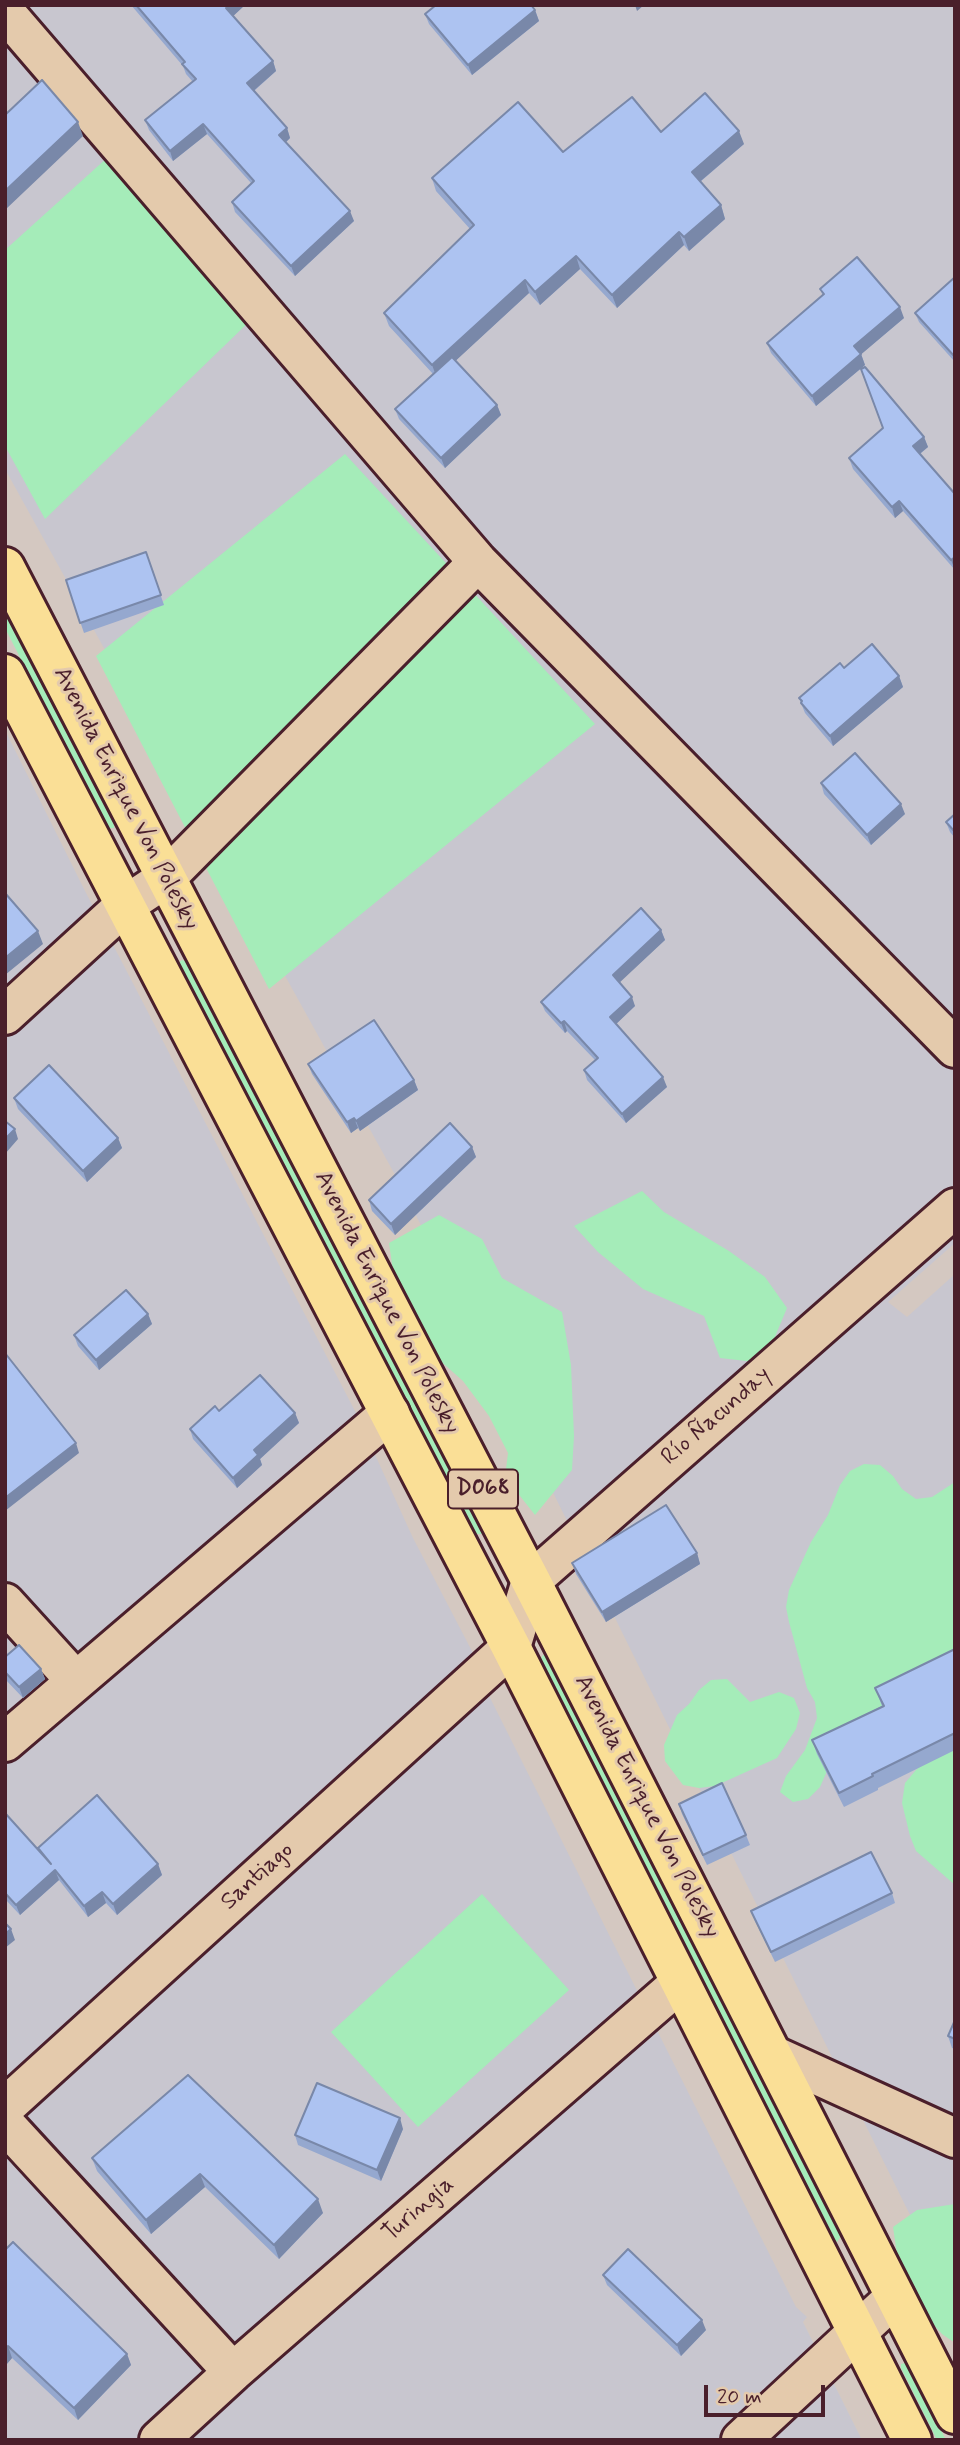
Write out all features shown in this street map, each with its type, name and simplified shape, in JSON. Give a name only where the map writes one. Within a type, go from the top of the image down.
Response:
[{"type":"main road","name":"Avenida Enrique Von Polesky","points":[[5,567],[531,1581],[955,2414]]},
{"type":"main road","name":"Avenida Enrique Von Polesky","points":[[5,674],[511,1647],[912,2440]]},
{"type":"street","points":[[5,12],[478,562],[955,1048]]},
{"type":"street","points":[[5,1015],[124,906],[166,878],[478,562]]},
{"type":"street","name":"Río Ñacunday","points":[[531,1581],[955,1208]]},
{"type":"street","points":[[5,1742],[390,1413]]},
{"type":"street","points":[[511,1647],[531,1581]]},
{"type":"street","points":[[5,1603],[75,1681]]},
{"type":"street","name":"Santiago","points":[[5,2107],[511,1647]]},
{"type":"street","name":"Turingia","points":[[159,2440],[233,2372],[680,1983]]},
{"type":"street","points":[[773,2055],[955,2138]]},
{"type":"street","points":[[5,2124],[233,2372]]},
{"type":"street","points":[[741,2440],[895,2297]]},
{"type":"shaded area","points":[[5,5],[955,5],[955,1243],[888,1302],[907,1317],[955,1274],[955,2306],[404,1191],[5,469]]},
{"type":"shaded area","points":[[5,730],[84,889],[356,1413],[413,1538],[474,1655],[470,1658],[796,2307],[807,2317],[803,2322],[862,2440],[5,2440],[5,2103],[18,2092],[5,2077]]},
{"type":"green space","points":[[108,157],[252,319],[45,519],[5,446],[5,250]]},
{"type":"green space","points":[[345,454],[595,724],[269,989],[96,656]]},
{"type":"green space","points":[[5,611],[114,828],[107,828],[5,628]]},
{"type":"green space","points":[[185,961],[482,1534],[474,1534],[177,964]]},
{"type":"green space","points":[[642,1191],[664,1212],[729,1251],[765,1277],[787,1308],[764,1363],[720,1358],[704,1316],[643,1289],[598,1252],[574,1226]]},
{"type":"green space","points":[[439,1215],[482,1239],[502,1278],[562,1312],[571,1365],[574,1436],[572,1470],[535,1515],[505,1477],[508,1453],[489,1416],[463,1381],[428,1350],[397,1299],[389,1243]]},
{"type":"green space","points":[[864,1464],[880,1465],[893,1476],[902,1489],[916,1499],[932,1497],[955,1482],[955,1667],[827,1771],[820,1787],[808,1799],[793,1802],[780,1792],[786,1776],[805,1750],[817,1718],[815,1702],[807,1688],[789,1622],[786,1607],[789,1590],[811,1542],[828,1515],[840,1485],[850,1471]]},
{"type":"green space","points":[[543,1655],[547,1656],[841,2236],[837,2242],[540,1660]]},
{"type":"green space","points":[[727,1679],[750,1702],[779,1692],[794,1698],[800,1713],[796,1729],[777,1758],[715,1786],[699,1788],[683,1785],[665,1761],[664,1745],[677,1715],[699,1690],[711,1680]]},
{"type":"green space","points":[[955,1746],[955,1885],[916,1851],[902,1803],[905,1783],[916,1770],[927,1760]]},
{"type":"green space","points":[[482,1894],[569,1990],[418,2127],[331,2032]]},
{"type":"green space","points":[[955,2204],[955,2343],[942,2334],[923,2313],[913,2286],[898,2261],[893,2227],[917,2210]]},
{"type":"green space","points":[[901,2364],[908,2364],[946,2440],[937,2440],[901,2368]]},
{"type":"building","points":[[136,5],[230,5],[226,8],[273,61],[247,83],[287,128],[279,135],[350,211],[291,266],[232,202],[254,181],[203,124],[170,151],[145,120],[196,79],[182,64],[185,62]]},
{"type":"building","points":[[436,5],[531,5],[535,10],[468,65],[425,14]]},
{"type":"building","points":[[42,80],[78,122],[5,191],[5,115]]},
{"type":"building","points":[[705,93],[739,131],[692,172],[721,205],[684,237],[679,232],[612,295],[576,256],[535,292],[525,280],[432,365],[384,313],[474,225],[432,178],[518,102],[563,152],[632,97],[661,132]]},
{"type":"building","points":[[857,257],[900,307],[854,346],[861,354],[812,396],[767,343],[824,294],[820,289]]},
{"type":"building","points":[[955,277],[955,357],[915,313]]},
{"type":"building","points":[[452,357],[497,405],[441,458],[395,409]]},
{"type":"building","points":[[865,367],[924,437],[913,446],[955,494],[955,557],[951,560],[899,501],[892,507],[849,458],[883,428],[861,369]]},
{"type":"building","points":[[146,552],[161,595],[80,623],[66,580]]},
{"type":"building","points":[[872,644],[899,676],[830,736],[799,698],[840,663],[844,668]]},
{"type":"building","points":[[855,753],[901,804],[867,835],[821,783]]},
{"type":"building","points":[[955,814],[955,832],[946,822]]},
{"type":"building","points":[[5,893],[38,931],[5,958]]},
{"type":"building","points":[[641,908],[661,930],[613,975],[632,997],[610,1017],[663,1077],[622,1114],[584,1070],[598,1058],[564,1021],[561,1023],[541,1002]]},
{"type":"building","points":[[374,1020],[414,1080],[356,1121],[354,1118],[347,1122],[308,1064]]},
{"type":"building","points":[[49,1065],[118,1138],[83,1171],[14,1098]]},
{"type":"building","points":[[5,1121],[15,1129],[5,1139]]},
{"type":"building","points":[[450,1123],[472,1147],[391,1224],[369,1200]]},
{"type":"building","points":[[126,1290],[148,1314],[96,1360],[74,1335]]},
{"type":"building","points":[[5,1353],[76,1443],[5,1498]]},
{"type":"building","points":[[260,1375],[295,1413],[254,1450],[258,1455],[233,1478],[190,1429],[215,1406],[219,1411]]},
{"type":"building","points":[[666,1505],[697,1553],[602,1612],[572,1563]]},
{"type":"building","points":[[19,1645],[41,1669],[19,1687],[5,1672],[5,1657]]},
{"type":"building","points":[[955,1649],[955,1733],[839,1793],[812,1740],[884,1706],[875,1688]]},
{"type":"building","points":[[722,1783],[746,1835],[703,1855],[679,1804]]},
{"type":"building","points":[[97,1795],[158,1864],[113,1904],[102,1892],[84,1906],[55,1870],[16,1905],[5,1893],[5,1813],[51,1864],[38,1848]]},
{"type":"building","points":[[871,1852],[892,1893],[771,1952],[751,1911]]},
{"type":"building","points":[[5,1923],[11,1929],[5,1934]]},
{"type":"building","points":[[955,2020],[955,2039],[948,2036]]},
{"type":"building","points":[[188,2075],[318,2199],[274,2245],[200,2174],[146,2220],[92,2158]]},
{"type":"building","points":[[317,2083],[400,2118],[377,2170],[295,2135]]},
{"type":"building","points":[[13,2242],[127,2354],[74,2408],[8,2346],[5,2349],[5,2250]]},
{"type":"building","points":[[628,2249],[702,2320],[677,2345],[603,2275]]}]
